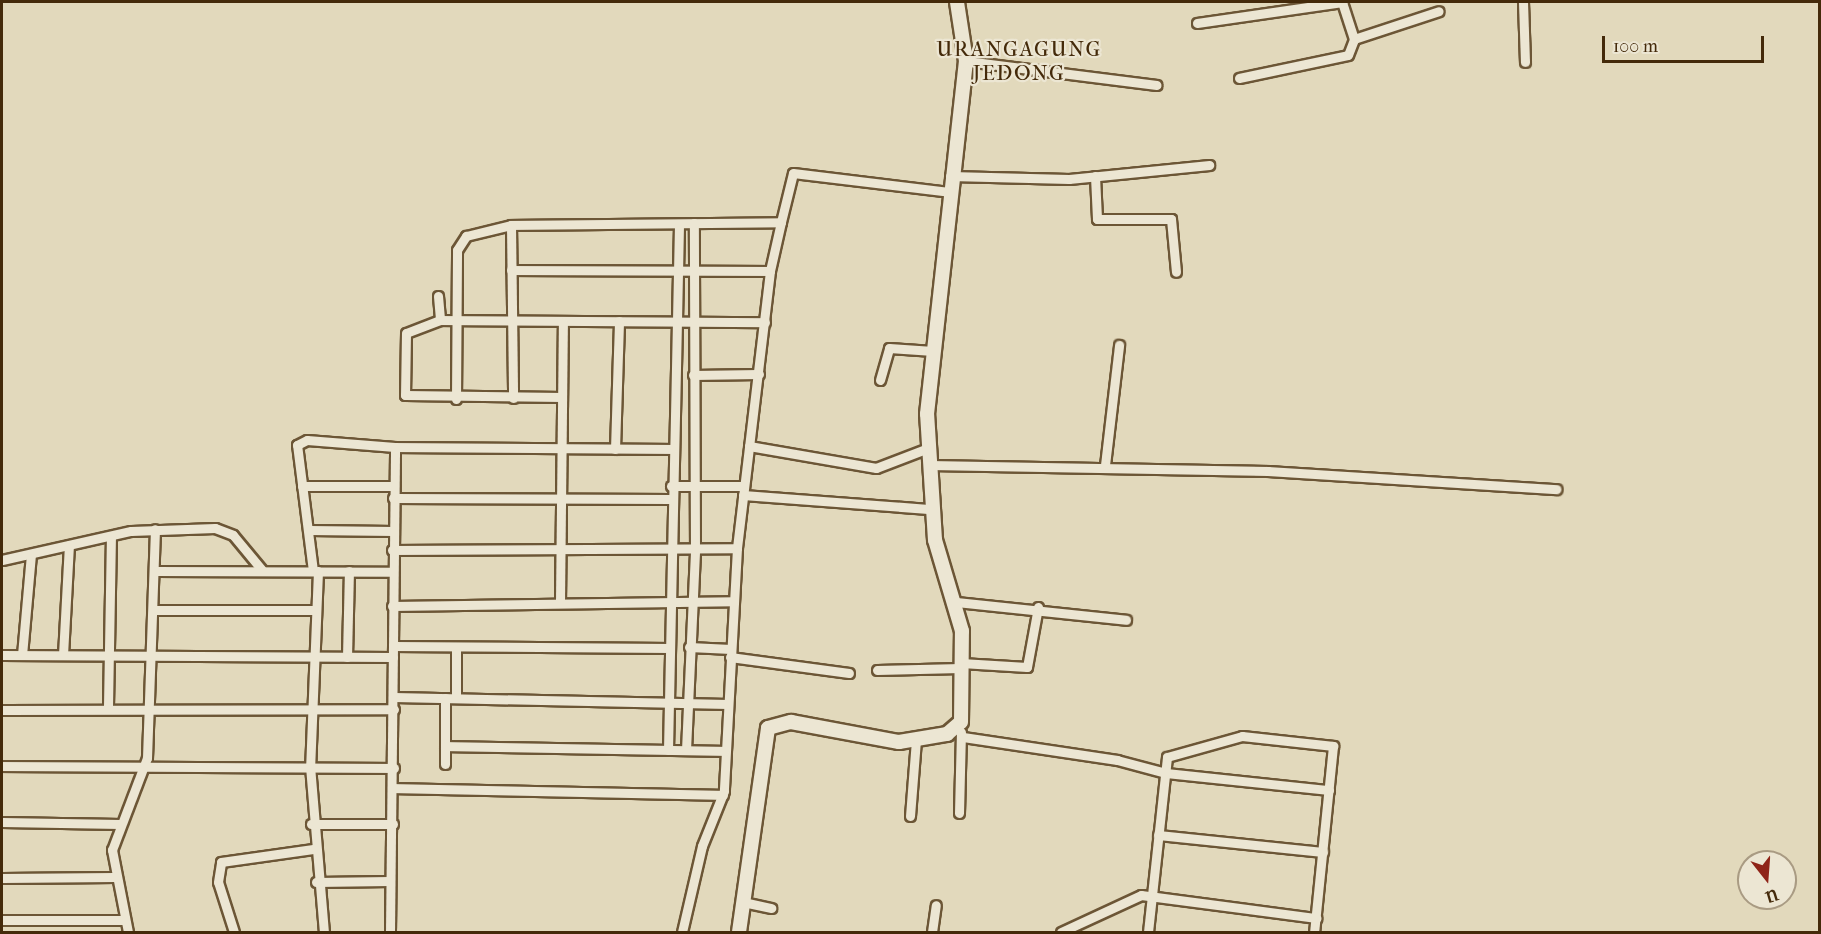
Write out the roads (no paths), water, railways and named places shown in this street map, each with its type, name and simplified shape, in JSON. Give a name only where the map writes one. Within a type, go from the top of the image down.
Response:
[{"type":"street","points":[[957,2],[966,62],[950,176],[933,351],[928,465],[931,509],[939,555],[956,602],[961,665],[959,813]]},
{"type":"street","points":[[1197,23],[1273,6],[1342,2],[1354,39],[1348,55],[1239,78]]},
{"type":"street","points":[[1523,2],[1525,62]]},
{"type":"street","points":[[1354,39],[1439,11]]},
{"type":"street","points":[[966,62],[1156,85]]},
{"type":"street","points":[[950,176],[1095,176],[1209,165]]},
{"type":"street","points":[[682,933],[702,846],[723,795],[730,653],[743,491],[770,271],[793,173],[949,192]]},
{"type":"street","points":[[1095,176],[1097,219],[1171,219],[1176,272]]},
{"type":"street","points":[[456,399],[458,243],[481,230],[511,225],[679,224],[782,220]]},
{"type":"street","points":[[686,750],[695,549],[694,223]]},
{"type":"street","points":[[668,750],[673,600],[670,550],[671,486],[679,224]]},
{"type":"street","points":[[511,225],[513,398]]},
{"type":"street","points":[[511,270],[770,271]]},
{"type":"street","points":[[438,296],[440,320]]},
{"type":"street","points":[[562,397],[414,399],[404,392],[406,333],[440,320],[765,322]]},
{"type":"street","points":[[615,449],[619,321]]},
{"type":"street","points":[[561,601],[563,322]]},
{"type":"street","points":[[1106,465],[1119,345]]},
{"type":"street","points":[[880,380],[889,348],[933,351]]},
{"type":"street","points":[[693,375],[759,374]]},
{"type":"street","points":[[324,933],[316,882],[311,824],[310,709],[316,571],[302,486],[299,442],[395,447],[672,449]]},
{"type":"street","points":[[749,446],[876,468],[928,448]]},
{"type":"street","points":[[390,933],[394,788],[392,550],[395,447]]},
{"type":"street","points":[[928,465],[1106,465],[1263,471],[1556,489]]},
{"type":"street","points":[[671,486],[695,485],[931,509]]},
{"type":"street","points":[[302,486],[394,486]]},
{"type":"street","points":[[393,498],[672,499]]},
{"type":"street","points":[[128,933],[115,877],[112,850],[120,824],[146,766],[152,656],[155,529]]},
{"type":"street","points":[[2,560],[111,536],[155,529],[222,530],[262,570]]},
{"type":"street","points":[[309,530],[393,531]]},
{"type":"street","points":[[108,706],[111,536]]},
{"type":"street","points":[[63,656],[69,545]]},
{"type":"street","points":[[392,550],[561,551],[737,548]]},
{"type":"street","points":[[22,655],[31,555]]},
{"type":"street","points":[[153,571],[392,572]]},
{"type":"street","points":[[347,657],[349,572]]},
{"type":"street","points":[[392,606],[692,599],[734,601]]},
{"type":"street","points":[[956,602],[1038,607],[1126,620]]},
{"type":"street","points":[[877,670],[961,665],[1027,667],[1038,607]]},
{"type":"street","points":[[153,610],[315,610]]},
{"type":"street","points":[[2,655],[347,657],[456,646],[670,648]]},
{"type":"street","points":[[456,646],[456,698]]},
{"type":"street","points":[[689,647],[849,673]]},
{"type":"street","points":[[394,698],[669,700],[728,704]]},
{"type":"street","points":[[445,698],[445,764]]},
{"type":"street","points":[[2,710],[108,706],[394,709]]},
{"type":"street","points":[[739,933],[768,728],[784,722],[886,741],[961,732],[1117,760],[1166,773],[1329,790]]},
{"type":"street","points":[[1148,933],[1167,757],[1242,735],[1333,746],[1314,933]]},
{"type":"street","points":[[910,816],[916,739]]},
{"type":"street","points":[[445,746],[725,751]]},
{"type":"street","points":[[2,766],[394,768]]},
{"type":"street","points":[[394,788],[723,795]]},
{"type":"street","points":[[2,822],[120,824]]},
{"type":"street","points":[[311,824],[393,824]]},
{"type":"street","points":[[1158,835],[1323,852]]},
{"type":"street","points":[[234,933],[218,882],[221,862],[313,849]]},
{"type":"street","points":[[2,878],[115,877]]},
{"type":"street","points":[[316,882],[390,881]]},
{"type":"street","points":[[1061,933],[1141,896],[1316,918]]},
{"type":"street","points":[[742,902],[771,908]]},
{"type":"street","points":[[932,933],[936,905]]},
{"type":"street","points":[[2,920],[124,920]]},
{"type":"district","name":"URANGAGUNG JEDONG","points":[[1019,61]]}]
